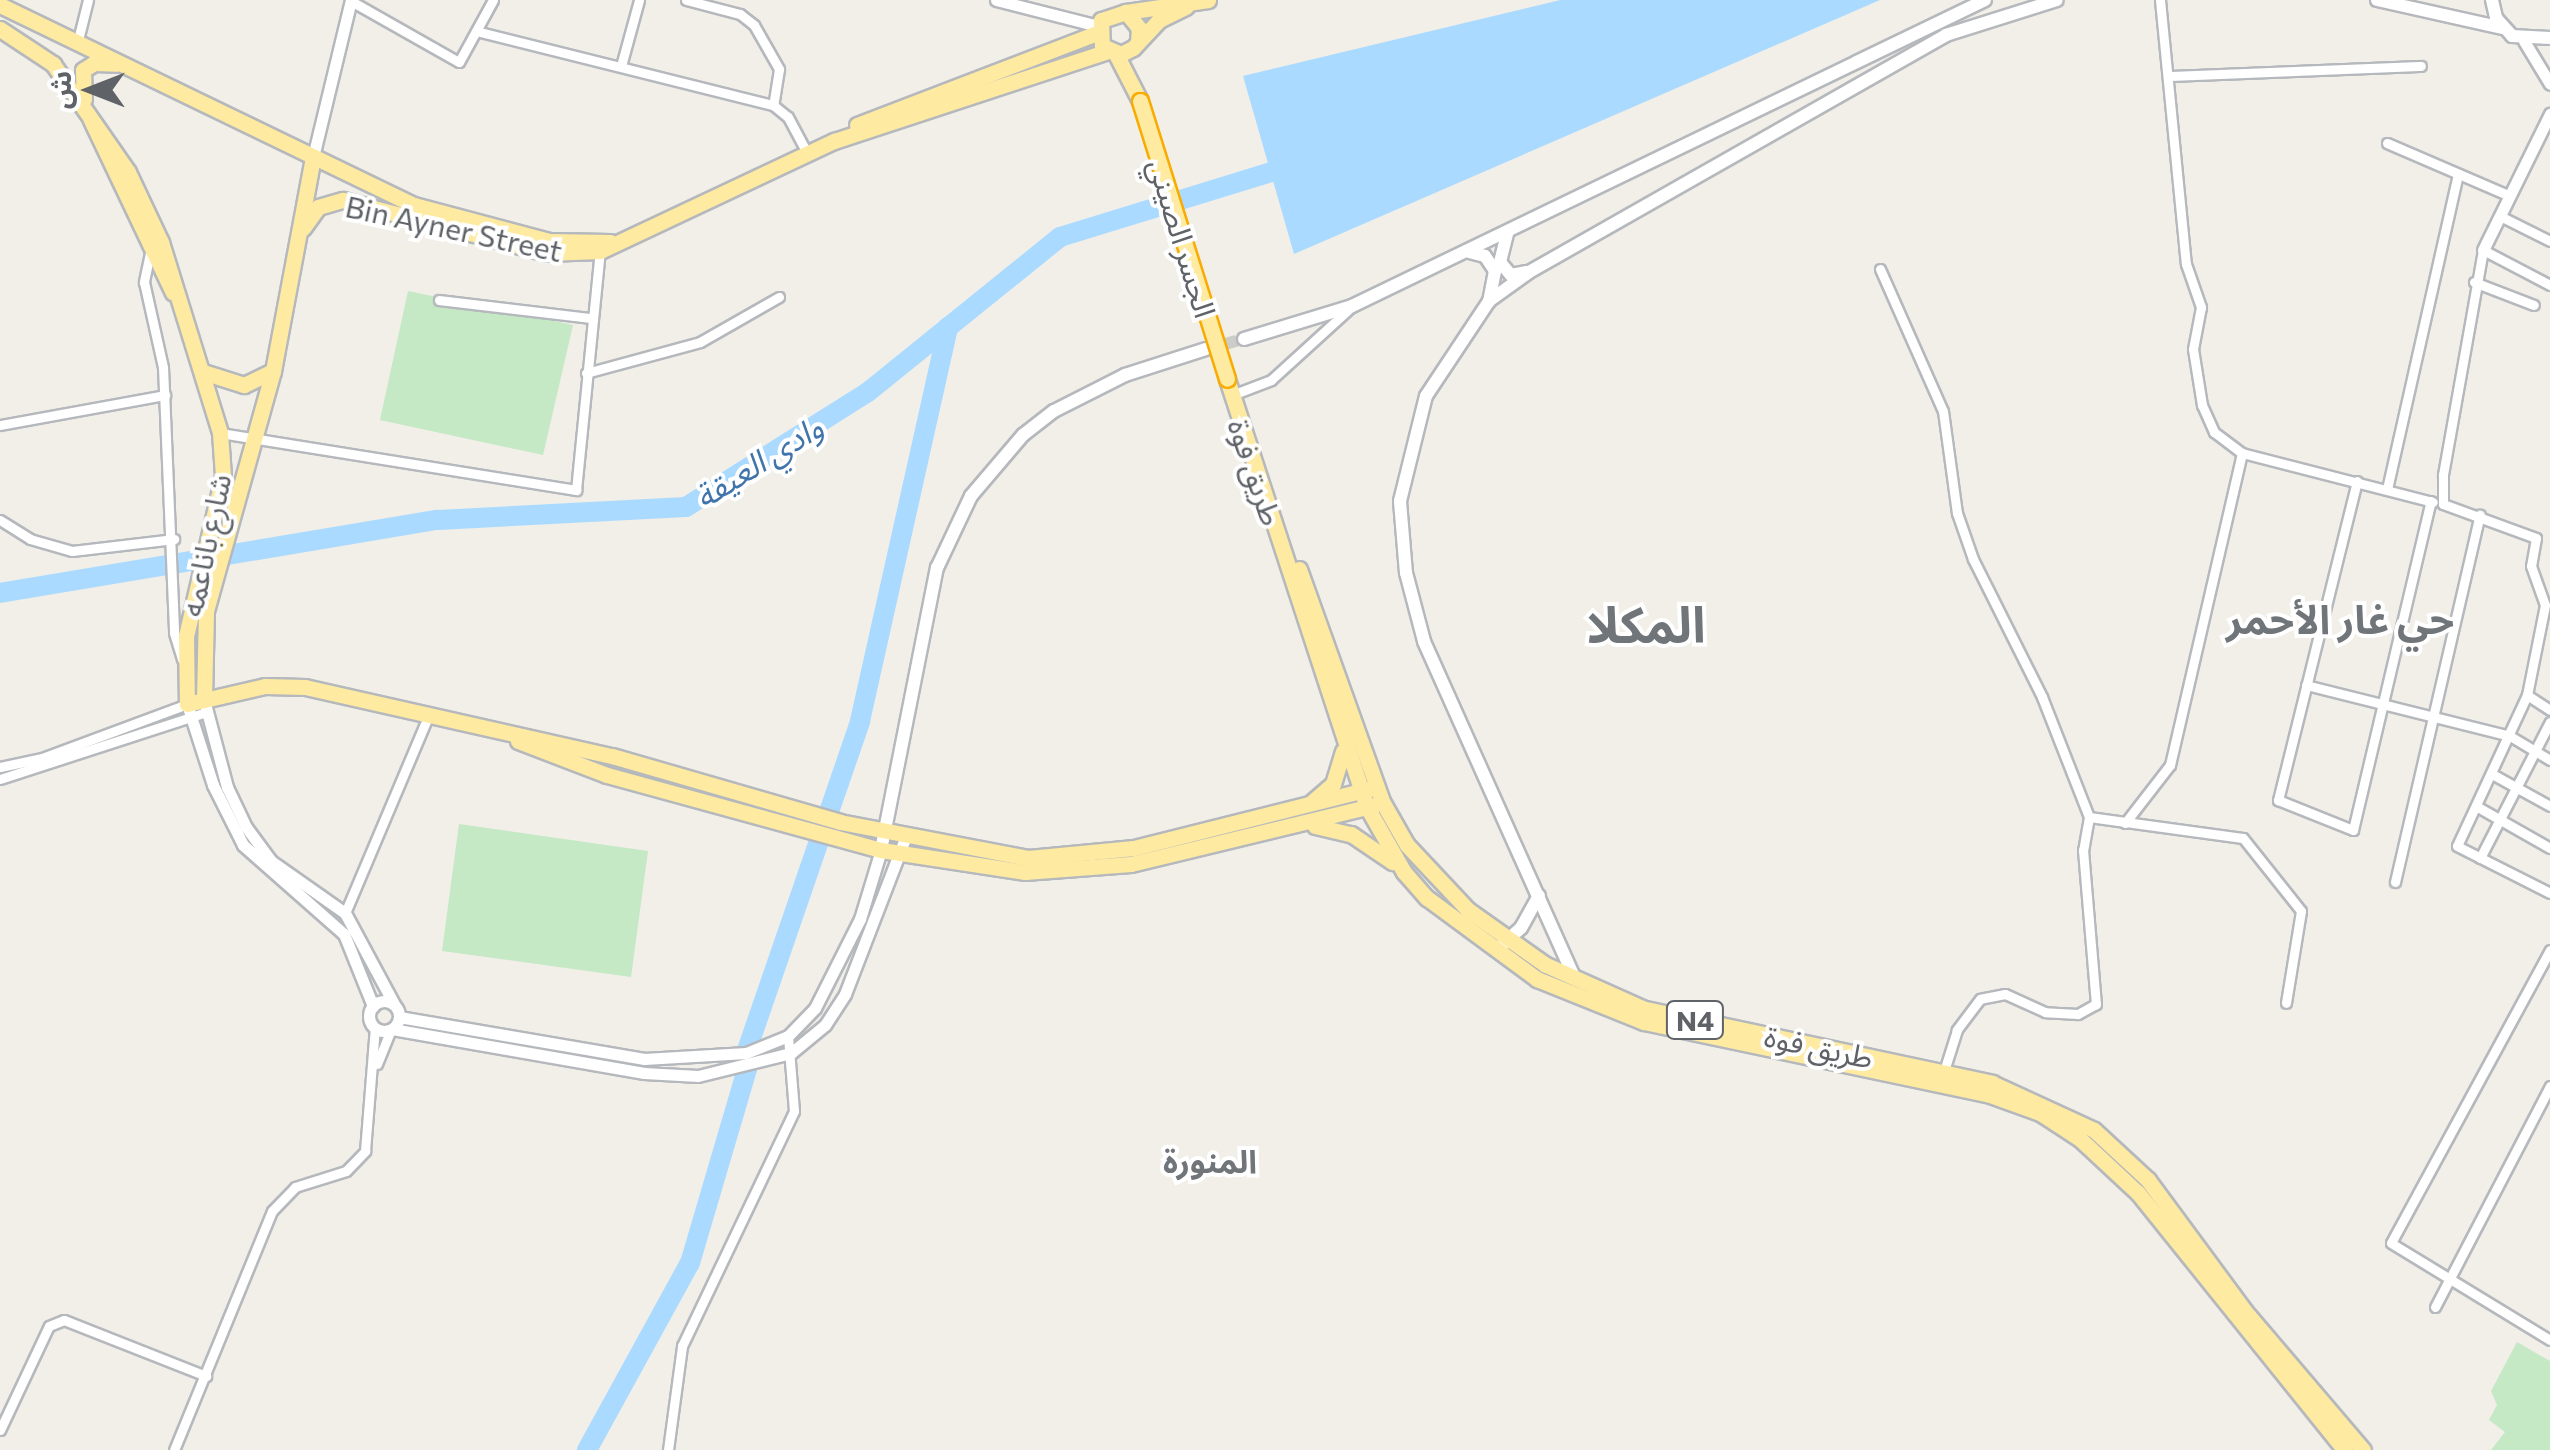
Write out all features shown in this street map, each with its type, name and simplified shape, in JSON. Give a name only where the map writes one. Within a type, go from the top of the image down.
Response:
[{"type":"highway","points":[[1138,94],[1097,30],[1106,15],[1186,7],[1208,0]]},
{"type":"highway","name":"Bin Ayner Street","points":[[0,5],[414,205],[549,241],[605,244]]},
{"type":"highway","points":[[1112,52],[1136,44],[1186,7]]},
{"type":"highway","points":[[1126,12],[1137,22],[1138,94]]},
{"type":"highway","name":"شارع باناعمه","points":[[0,29],[53,64],[91,115],[146,205],[220,433],[219,494],[206,583]]},
{"type":"highway","name":"Bin Ayner Street","points":[[834,140],[843,130],[1097,30]]},
{"type":"highway","name":"Bin Ayner Street","points":[[303,228],[318,208],[343,200],[546,253],[605,244],[834,140],[1112,52]]},
{"type":"highway","points":[[136,68],[100,62],[83,70],[79,90],[91,115],[95,139],[150,253],[180,302]]},
{"type":"highway","name":"الجسر الصيني","points":[[1138,94],[1231,389]]},
{"type":"highway","name":"شارع باناعمه","points":[[188,710],[185,664],[206,583],[237,499],[273,372],[314,157]]},
{"type":"highway","points":[[203,372],[244,385],[273,372]]},
{"type":"highway","name":"طريق فوة","points":[[1231,389],[1342,738],[1404,872],[1492,952],[1574,996],[1644,1022],[2011,1100],[2080,1139],[2143,1186],[2346,1450]]},
{"type":"highway","name":"طريق فوة","points":[[1231,389],[1372,797],[1442,888],[1507,940],[1576,982],[1645,1009],[1944,1071],[2044,1102],[2094,1130],[2363,1450]]},
{"type":"highway","name":"شارع باناعمه","points":[[198,611],[205,706]]},
{"type":"highway","points":[[188,710],[285,685],[486,726],[839,830],[880,850],[1025,872],[1079,872],[1296,828],[1325,826],[1351,834],[1404,872]]},
{"type":"highway","points":[[1301,808],[1325,793],[1340,772],[1342,738]]},
{"type":"highway","points":[[839,830],[884,831],[1028,858],[1084,857],[1301,808],[1372,797]]},
{"type":"highway","points":[[1296,828],[1372,797]]},
{"type":"main road","points":[[1244,339],[1352,306],[1985,0]]},
{"type":"main road","points":[[1576,982],[1550,934],[1539,896],[1424,641],[1406,574],[1400,501],[1426,396],[1489,301],[1529,272],[1946,35],[2056,0]]},
{"type":"main road","points":[[2377,0],[2502,28],[2524,40],[2550,38]]},
{"type":"main road","points":[[2492,0],[2502,28]]},
{"type":"main road","points":[[1508,232],[1499,246],[1500,262],[1511,275],[1529,272]]},
{"type":"main road","points":[[1469,252],[1485,256],[1495,271],[1489,301]]},
{"type":"main road","points":[[880,850],[937,568],[971,496],[1022,436],[1054,411],[1124,375],[1206,350]]},
{"type":"main road","points":[[1492,952],[1507,940],[1539,896]]},
{"type":"street","points":[[77,44],[88,0]]},
{"type":"street","points":[[314,157],[351,0],[460,62],[493,0]]},
{"type":"street","points":[[621,66],[639,0]]},
{"type":"street","points":[[686,0],[740,14],[754,25],[779,69],[773,105]]},
{"type":"street","points":[[996,0],[1097,30]]},
{"type":"street","points":[[2160,0],[2186,264],[2201,307],[2194,349],[2202,405],[2214,432],[2242,453],[2480,514],[2536,538],[2532,566],[2548,607],[2538,653],[2527,695],[2510,736],[2457,846],[2550,893]]},
{"type":"street","points":[[476,31],[773,105],[788,117],[808,152]]},
{"type":"street","points":[[2524,40],[2550,84]]},
{"type":"street","points":[[2169,76],[2421,66]]},
{"type":"street","points":[[2443,504],[2474,282],[2483,250],[2546,133],[2550,114]]},
{"type":"street","points":[[2386,143],[2510,196]]},
{"type":"street","points":[[2388,489],[2458,174]]},
{"type":"street","points":[[2500,216],[2550,242]]},
{"type":"street","points":[[220,433],[576,490],[591,318],[605,244]]},
{"type":"street","points":[[2483,250],[2550,285]]},
{"type":"street","points":[[150,253],[144,290],[165,395],[174,539],[174,633],[185,664]]},
{"type":"street","points":[[1880,269],[1943,411],[1956,514],[1973,559],[2042,698],[2089,818],[2083,850],[2096,1004],[2078,1014],[2045,1012],[2005,994],[1980,999],[1962,1021],[1944,1071]]},
{"type":"street","points":[[2474,282],[2534,305]]},
{"type":"street","points":[[586,372],[684,348],[779,297]]},
{"type":"street","points":[[439,300],[591,318]]},
{"type":"street","points":[[1231,389],[1271,380],[1352,306]]},
{"type":"street","points":[[0,424],[165,395]]},
{"type":"street","points":[[2124,823],[2170,766],[2242,453]]},
{"type":"street","points":[[2357,480],[2278,800],[2353,830],[2431,501]]},
{"type":"street","points":[[2396,882],[2480,514]]},
{"type":"street","points":[[0,520],[30,539],[72,551],[174,539]]},
{"type":"street","points":[[2538,653],[2550,659]]},
{"type":"street","points":[[2306,685],[2382,708],[2510,736],[2550,760]]},
{"type":"street","points":[[2527,695],[2550,710]]},
{"type":"street","name":"شارع باناعمه","points":[[205,706],[246,828],[272,861],[345,913],[394,1004],[394,1025]]},
{"type":"street","points":[[0,767],[188,710]]},
{"type":"street","points":[[0,779],[97,750],[188,710]]},
{"type":"street","name":"شارع باناعمه","points":[[188,710],[212,785],[243,845],[344,934],[373,1006],[375,1028]]},
{"type":"street","points":[[345,913],[428,714]]},
{"type":"street","points":[[2480,858],[2550,722]]},
{"type":"street","points":[[92,738],[97,750]]},
{"type":"street","points":[[2492,774],[2550,806]]},
{"type":"street","points":[[2476,806],[2550,848]]},
{"type":"street","points":[[2089,818],[2243,838],[2301,911],[2286,1002]]},
{"type":"street","points":[[174,1450],[272,1211],[295,1187],[346,1172],[365,1152],[376,1066],[375,1028],[394,1025],[698,1076],[791,1053],[825,1026],[845,994],[906,836]]},
{"type":"street","points":[[537,1050],[698,1060],[746,1053],[788,1036],[835,976],[880,850]]},
{"type":"street","points":[[2550,950],[2391,1243],[2447,1281],[2550,1340]]},
{"type":"street","points":[[373,1006],[394,1004]]},
{"type":"street","points":[[376,1066],[394,1025]]},
{"type":"street","points":[[668,1450],[682,1346],[794,1110],[788,1036]]},
{"type":"street","points":[[2435,1307],[2550,1086]]},
{"type":"street","points":[[0,1430],[48,1326],[64,1320],[206,1376]]},
{"type":"green space","points":[[408,291],[573,325],[543,455],[380,420]]},
{"type":"green space","points":[[459,824],[648,851],[631,977],[442,951]]},
{"type":"green space","points":[[2517,1342],[2550,1361],[2550,1450],[2491,1450],[2505,1432],[2489,1420],[2497,1405],[2491,1391]]},
{"type":"water","points":[[1560,0],[1880,0],[1294,254],[1243,76]]},
{"type":"waterway","name":"وادي العيقة","points":[[0,593],[438,520],[686,507],[868,392],[1060,237],[1271,172]]},
{"type":"waterway","points":[[587,1450],[690,1263],[747,1069],[746,1053],[860,721],[948,327]]},
{"type":"tunnel","points":[[1208,349],[1244,339]]},
{"type":"district","name":"حي غار الأحمر","points":[[2340,618]]},
{"type":"district","name":"المكلا","points":[[1646,623]]},
{"type":"district","name":"المنورة","points":[[1210,1160]]}]
